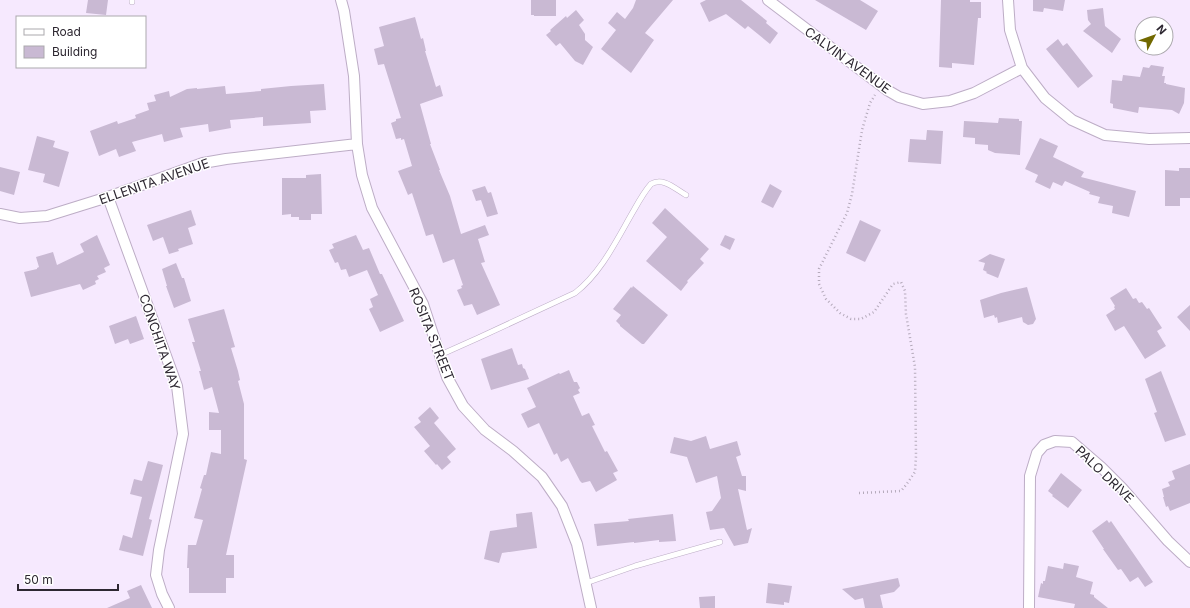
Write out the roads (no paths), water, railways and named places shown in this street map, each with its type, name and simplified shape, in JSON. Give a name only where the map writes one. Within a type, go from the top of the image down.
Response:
[{"type":"street","name":"ROSITA STREET","points":[[341,0],[354,76],[357,144],[362,175],[372,208],[423,304],[447,377],[463,406],[485,430],[513,451],[542,477],[562,506],[577,544],[591,608]]},
{"type":"street","name":"CALVIN AVENUE","points":[[768,0],[881,86],[899,97],[923,104],[950,101],[974,93],[1022,68]]},
{"type":"street","points":[[1008,0],[1010,30],[1022,68],[1045,98],[1072,120],[1105,135],[1149,139],[1190,138]]},
{"type":"street","name":"ELLENITA AVENUE","points":[[0,214],[20,218],[47,216],[108,197],[204,163],[226,159],[357,144]]},
{"type":"street","name":"CONCHITA WAY","points":[[108,197],[177,386],[182,434],[159,550],[156,575],[162,594],[169,608]]},
{"type":"street","name":"PALO DRIVE","points":[[1029,608],[1030,476],[1037,453],[1044,445],[1054,441],[1072,442],[1101,467],[1122,488],[1168,541],[1190,562]]},
{"type":"lane","points":[[440,355],[568,296],[582,287],[592,277],[607,256],[650,184],[659,180],[686,195]]},
{"type":"lane","points":[[586,583],[635,566],[720,542]]}]
